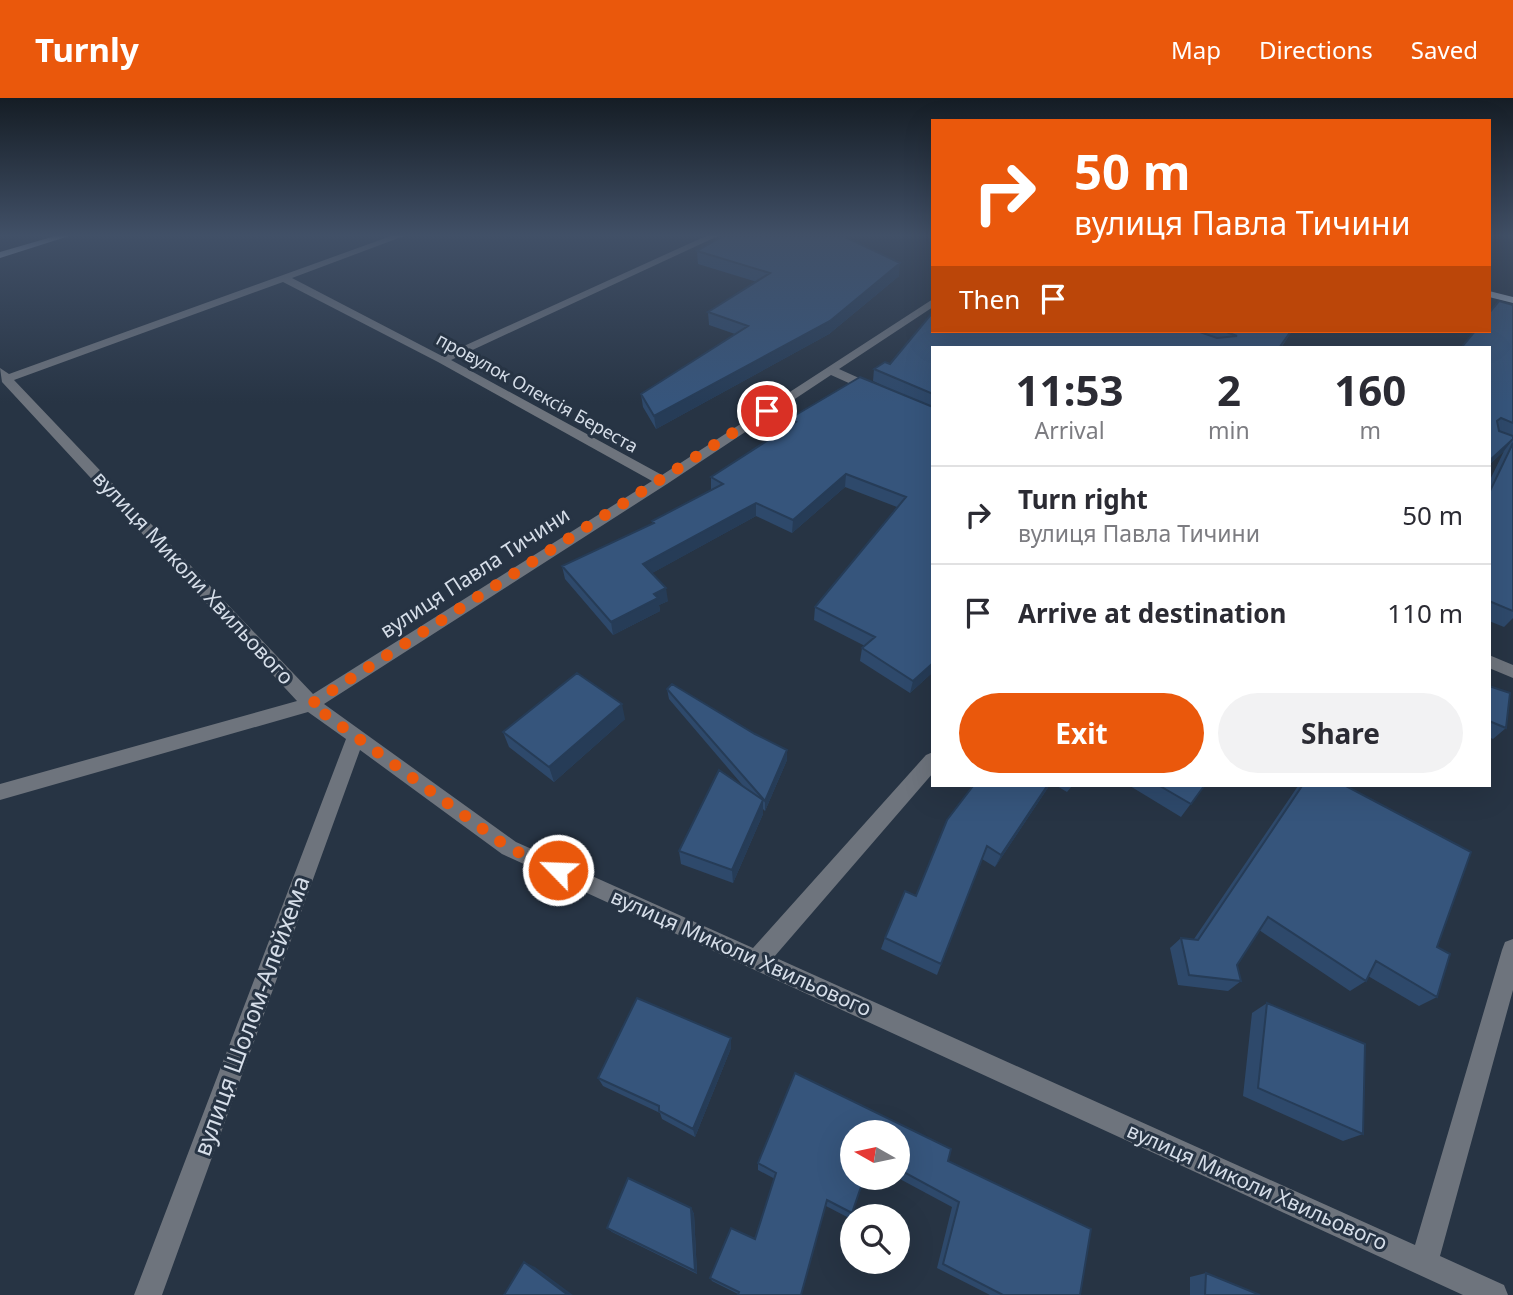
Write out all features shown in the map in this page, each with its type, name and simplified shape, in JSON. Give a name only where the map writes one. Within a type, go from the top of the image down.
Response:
[{"type":"main road","points":[[1491,294],[1513,300]]},
{"type":"street","points":[[3,376],[244,292]]},
{"type":"street","name":"провулок Олексія Береста","points":[[311,292],[442,360],[662,481]]},
{"type":"street","points":[[442,360],[591,292]]},
{"type":"street","name":"вулиця Павла Тичини","points":[[0,792],[311,704],[662,481],[931,303]]},
{"type":"street","points":[[831,370],[887,395]]},
{"type":"street","name":"вулиця Миколи Хвильового","points":[[3,376],[311,704],[509,848],[1494,1295]]},
{"type":"street","points":[[1491,662],[1513,672]]},
{"type":"street","name":"вулиця Шолом-Алейхема","points":[[148,1295],[355,738]]},
{"type":"street","points":[[757,960],[931,762]]},
{"type":"street","points":[[1424,1263],[1513,950]]},
{"type":"building","points":[[740,292],[865,292],[830,321],[654,416],[641,394],[748,326],[708,312]]},
{"type":"building","points":[[1499,301],[1513,305],[1513,423],[1501,418],[1497,421],[1499,431],[1513,436],[1513,439],[1491,459],[1491,346],[1463,346],[1473,333],[1491,333],[1491,311]]},
{"type":"building","points":[[931,314],[931,333],[1203,333],[1217,338],[1237,336],[1229,333],[1290,333],[1280,346],[931,346],[931,393],[874,369],[885,362],[890,364]]},
{"type":"building","points":[[860,377],[931,406],[931,665],[913,681],[862,648],[875,637],[815,607],[906,497],[846,474],[793,520],[756,503],[643,564],[666,588],[654,594],[658,598],[611,622],[562,566],[654,523],[652,521],[723,484],[711,477],[796,422],[789,419]]},
{"type":"building","points":[[1513,443],[1513,611],[1491,602],[1491,489]]},
{"type":"building","points":[[577,673],[622,704],[549,767],[503,732]]},
{"type":"building","points":[[672,684],[787,750],[765,801],[667,689]]},
{"type":"building","points":[[1491,687],[1510,693],[1506,728],[1491,722]]},
{"type":"building","points":[[719,770],[763,800],[732,870],[679,851]]},
{"type":"building","points":[[972,787],[1046,787],[1001,855],[987,846],[941,964],[885,938],[905,891],[916,896],[947,820]]},
{"type":"building","points":[[1162,787],[1203,787],[1191,804]]},
{"type":"building","points":[[1301,787],[1348,787],[1471,852],[1437,947],[1450,954],[1437,997],[1376,961],[1366,981],[1268,917],[1237,965],[1241,981],[1189,975],[1181,938],[1198,940]]},
{"type":"building","points":[[637,998],[731,1038],[693,1129],[659,1111],[659,1106],[598,1078]]},
{"type":"building","points":[[1267,1003],[1365,1044],[1363,1134],[1258,1088]]},
{"type":"building","points":[[795,1073],[891,1120],[840,1120],[840,1190],[860,1190],[855,1204],[840,1204],[840,1207],[827,1200],[801,1295],[738,1295],[739,1292],[710,1278],[731,1228],[755,1239],[776,1173],[758,1163]]},
{"type":"building","points":[[910,1129],[951,1149],[948,1161],[1091,1229],[1080,1295],[1003,1295],[943,1264],[959,1202],[910,1175]]},
{"type":"building","points":[[628,1178],[691,1208],[695,1271],[607,1228]]},
{"type":"building","points":[[524,1262],[568,1295],[504,1295]]},
{"type":"building","points":[[1206,1273],[1260,1295],[1205,1295]]},
{"type":"route","points":[[558,870],[509,848],[311,704],[662,481],[767,411]]}]
